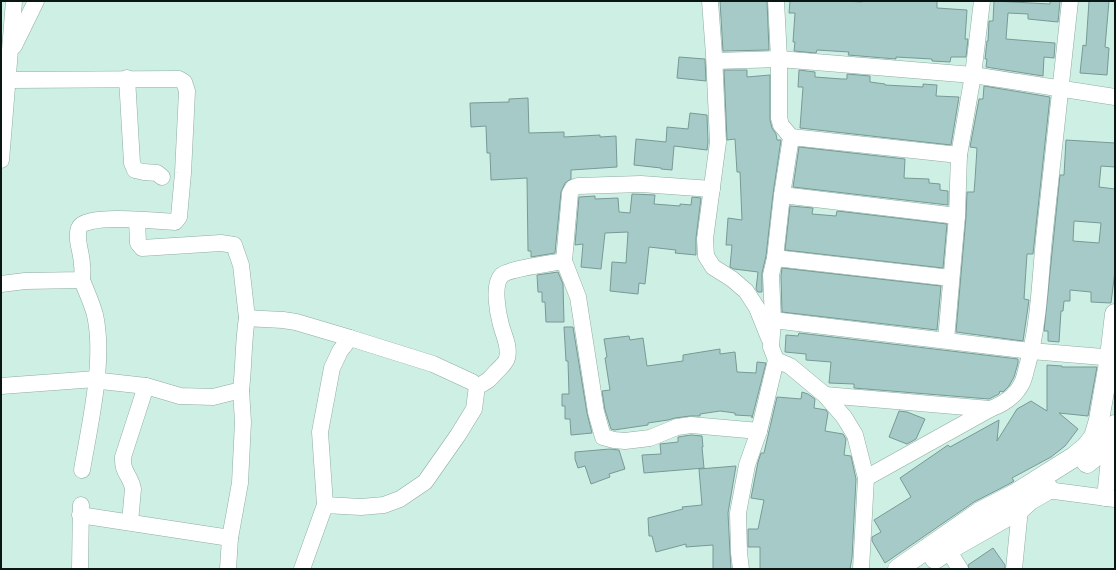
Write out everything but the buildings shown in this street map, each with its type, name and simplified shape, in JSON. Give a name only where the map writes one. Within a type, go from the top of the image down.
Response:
[{"type":"street","points":[[1,160],[14,1]]},
{"type":"street","points":[[10,54],[36,1]]},
{"type":"street","points":[[710,1],[715,61],[718,142],[704,239],[706,256],[713,267],[732,279],[746,291],[757,308],[774,354],[825,394],[844,417],[855,435],[866,478],[861,569]]},
{"type":"street","points":[[776,1],[779,60],[779,118],[781,125],[791,137],[959,154]]},
{"type":"street","points":[[946,340],[957,216],[959,154],[973,75],[982,1]]},
{"type":"street","points":[[866,478],[990,409],[1003,404],[1011,398],[1022,383],[1031,351],[1035,326],[1070,1]]},
{"type":"street","points":[[715,61],[779,60],[973,75],[1115,97]]},
{"type":"street","points":[[8,80],[127,78],[179,79],[184,82],[187,90],[183,173],[179,217],[175,222],[106,219],[82,223],[79,227],[78,236],[82,264],[82,280],[95,314],[98,340],[96,379],[82,470]]},
{"type":"street","points":[[127,78],[132,163],[135,170],[157,173],[162,178]]},
{"type":"street","points":[[741,569],[738,513],[747,465],[758,431],[774,354],[771,276],[775,258],[782,195],[791,137]]},
{"type":"street","points":[[712,189],[641,184],[578,186],[573,188],[570,193],[564,261],[578,297],[596,412],[603,437],[625,441],[650,438],[677,427],[691,425],[758,431]]},
{"type":"street","points":[[782,195],[957,216]]},
{"type":"street","points":[[137,220],[138,243],[142,248],[221,243],[234,246],[241,265],[247,318],[243,342],[244,368],[241,390],[243,422],[240,483],[230,538],[228,569]]},
{"type":"street","points":[[775,258],[951,278]]},
{"type":"street","points":[[325,505],[361,507],[384,505],[400,499],[425,482],[458,435],[474,409],[482,384],[502,367],[507,359],[508,349],[500,323],[496,295],[497,284],[502,275],[507,272],[564,261]]},
{"type":"street","points":[[1,284],[25,281],[82,280]]},
{"type":"street","points":[[921,569],[1018,501],[1074,458],[1094,437],[1100,420],[1113,358],[1115,314]]},
{"type":"street","points":[[247,318],[296,322],[433,364],[472,382],[482,384]]},
{"type":"street","points":[[773,320],[1031,351],[1113,358]]},
{"type":"street","points":[[302,569],[325,505],[320,432],[332,368],[340,351],[350,338]]},
{"type":"street","points":[[1,386],[96,379],[146,386],[180,396],[213,397],[241,390]]},
{"type":"street","points":[[130,522],[133,489],[124,469],[123,457],[146,386]]},
{"type":"street","points":[[825,394],[990,409]]},
{"type":"street","points":[[1047,490],[1110,499],[1113,432]]},
{"type":"street","points":[[898,569],[980,512],[1018,501],[1030,500],[1047,490],[1094,458],[1113,432]]},
{"type":"street","points":[[1014,569],[1018,501]]},
{"type":"street","points":[[80,569],[80,509],[130,522],[230,538]]},
{"type":"street","points":[[948,550],[960,569]]}]
